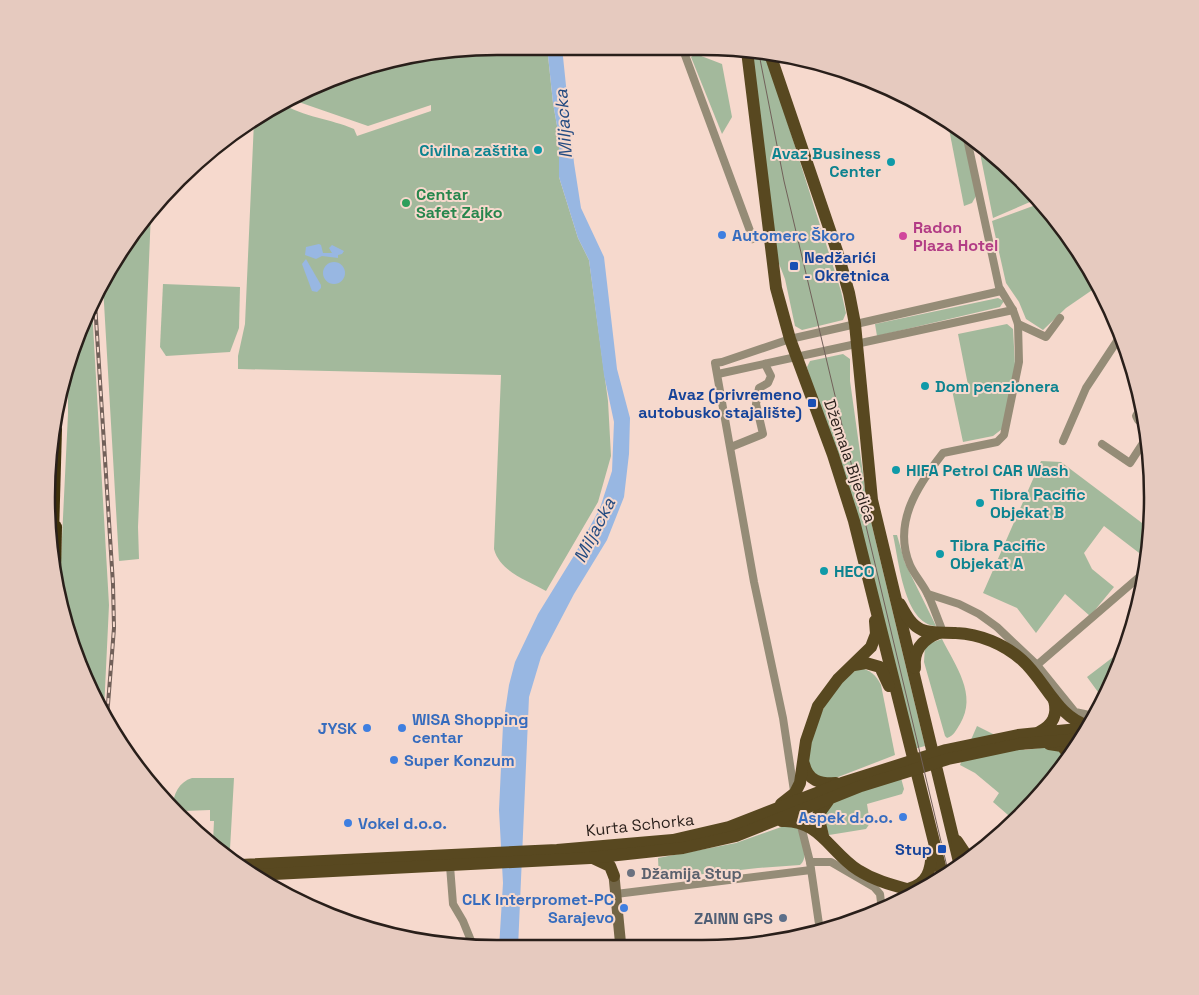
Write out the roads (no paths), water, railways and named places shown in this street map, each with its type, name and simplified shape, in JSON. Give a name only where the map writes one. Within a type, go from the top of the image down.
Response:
[{"type":"main road","name":"Džemala Bijedića","points":[[748,58],[759,132],[772,260],[790,339],[840,476],[876,606],[940,869]]},
{"type":"main road","name":"Džemala Bijedića","points":[[772,61],[838,254],[855,324],[869,486],[958,858]]},
{"type":"main road","points":[[894,596],[912,623],[922,630],[940,630],[989,640],[1011,651],[1035,668],[1054,700],[1057,709],[1054,720],[1038,737],[1062,746],[1065,749]]},
{"type":"main road","points":[[876,606],[874,641],[854,665],[838,679],[818,706],[808,730],[800,782],[783,813],[821,831],[850,865],[881,882],[907,889]]},
{"type":"main road","points":[[919,700],[914,660],[916,652],[924,640],[940,630]]},
{"type":"main road","points":[[854,665],[866,663],[880,667],[891,690],[898,697]]},
{"type":"main road","points":[[1054,700],[1071,718],[1082,724]]},
{"type":"main road","name":"Kurta Schorka","points":[[525,856],[590,858],[632,855],[722,840],[801,805],[842,783],[859,781],[948,759],[1019,739],[1078,729]]},
{"type":"main road","name":"Kurta Schorka","points":[[1038,737],[1072,739]]},
{"type":"main road","points":[[803,761],[807,773],[814,781],[842,783]]},
{"type":"main road","name":"Kurta Schorka","points":[[801,805],[832,798],[859,781]]},
{"type":"main road","points":[[821,831],[820,810],[832,798]]},
{"type":"main road","name":"Kurta Schorka","points":[[252,865],[525,856],[673,840],[716,831],[783,813]]},
{"type":"main road","points":[[954,837],[965,853]]},
{"type":"main road","points":[[924,881],[928,875],[932,840]]},
{"type":"main road","points":[[614,876],[620,861],[632,855]]},
{"type":"main road","name":"Kurta Schorka","points":[[266,874],[450,866],[489,858]]},
{"type":"main road","points":[[590,858],[610,866],[614,876],[620,940]]},
{"type":"street","points":[[685,55],[754,239]]},
{"type":"street","points":[[940,630],[928,594],[910,565],[903,538],[906,520],[923,480],[943,453],[997,442],[1004,435],[1019,362],[1018,324],[1013,310],[1001,291],[968,144]]},
{"type":"street","points":[[819,924],[810,866],[796,806],[782,718],[754,582],[715,362],[722,362],[790,339],[1001,291]]},
{"type":"street","points":[[718,374],[1013,310]]},
{"type":"street","points":[[1018,324],[1046,337],[1060,318]]},
{"type":"street","points":[[1063,441],[1086,388],[1116,343]]},
{"type":"street","points":[[731,447],[762,434],[756,396],[759,388],[768,382],[771,376],[765,364]]},
{"type":"street","points":[[1102,444],[1130,463],[1141,447]]},
{"type":"street","points":[[1035,668],[1136,580]]},
{"type":"street","points":[[928,594],[945,599],[978,614],[997,627],[1075,712],[1087,715]]},
{"type":"street","points":[[616,894],[831,862],[874,887],[880,894],[881,901]]},
{"type":"street","points":[[450,866],[453,904],[470,939]]},
{"type":"water","name":"Miljacka","points":[[548,55],[563,55],[574,163],[581,208],[604,257],[617,369],[630,418],[629,454],[624,497],[607,540],[574,594],[541,657],[529,697],[518,940],[499,940],[503,883],[499,810],[503,725],[509,685],[515,662],[538,614],[575,554],[600,508],[612,471],[614,422],[604,375],[589,260],[578,238],[559,177],[559,137]]},
{"type":"water","points":[[319,244],[323,253],[332,253],[329,248],[332,245],[344,251],[338,255],[338,258],[322,256],[316,259],[305,255],[306,247]]},
{"type":"water","points":[[306,259],[321,285],[317,292],[312,291],[302,264]]},
{"type":"water","points":[[334,262],[342,265],[345,273],[342,281],[334,284],[326,281],[323,273],[326,265]]},
{"type":"tram line","points":[[760,59],[784,181],[947,865]]},
{"type":"railway","points":[[96,314],[113,584],[114,628],[108,707]]},
{"type":"place","name":"Civilna zaštita","points":[[538,150]]},
{"type":"place","name":"Avaz Business Center","points":[[891,162]]},
{"type":"place","name":"Centar Safet Zajko","points":[[406,203]]},
{"type":"place","name":"Automerc Škoro","points":[[722,235]]},
{"type":"place","name":"Radon Plaza Hotel","points":[[903,236]]},
{"type":"place","name":"Nedžarići - Okretnica","points":[[794,266]]},
{"type":"place","name":"Dom penzionera","points":[[925,386]]},
{"type":"place","name":"Avaz (privremeno autobusko stajalište)","points":[[812,403]]},
{"type":"place","name":"HIFA Petrol CAR Wash","points":[[896,470]]},
{"type":"place","name":"Tibra Pacific Objekat B","points":[[980,503]]},
{"type":"place","name":"Tibra Pacific Objekat A","points":[[940,554]]},
{"type":"place","name":"HECO","points":[[824,571]]},
{"type":"place","name":"JYSK","points":[[367,728]]},
{"type":"place","name":"WISA Shopping centar","points":[[402,728]]},
{"type":"place","name":"Super Konzum","points":[[394,760]]},
{"type":"place","name":"Aspek d.o.o.","points":[[903,817]]},
{"type":"place","name":"Vokel d.o.o.","points":[[348,823]]},
{"type":"place","name":"Stup","points":[[942,849]]},
{"type":"place","name":"Džamija Stup","points":[[631,873]]},
{"type":"place","name":"CLK Interpromet-PC Sarajevo","points":[[624,908]]},
{"type":"place","name":"ZAINN GPS","points":[[783,918]]}]
